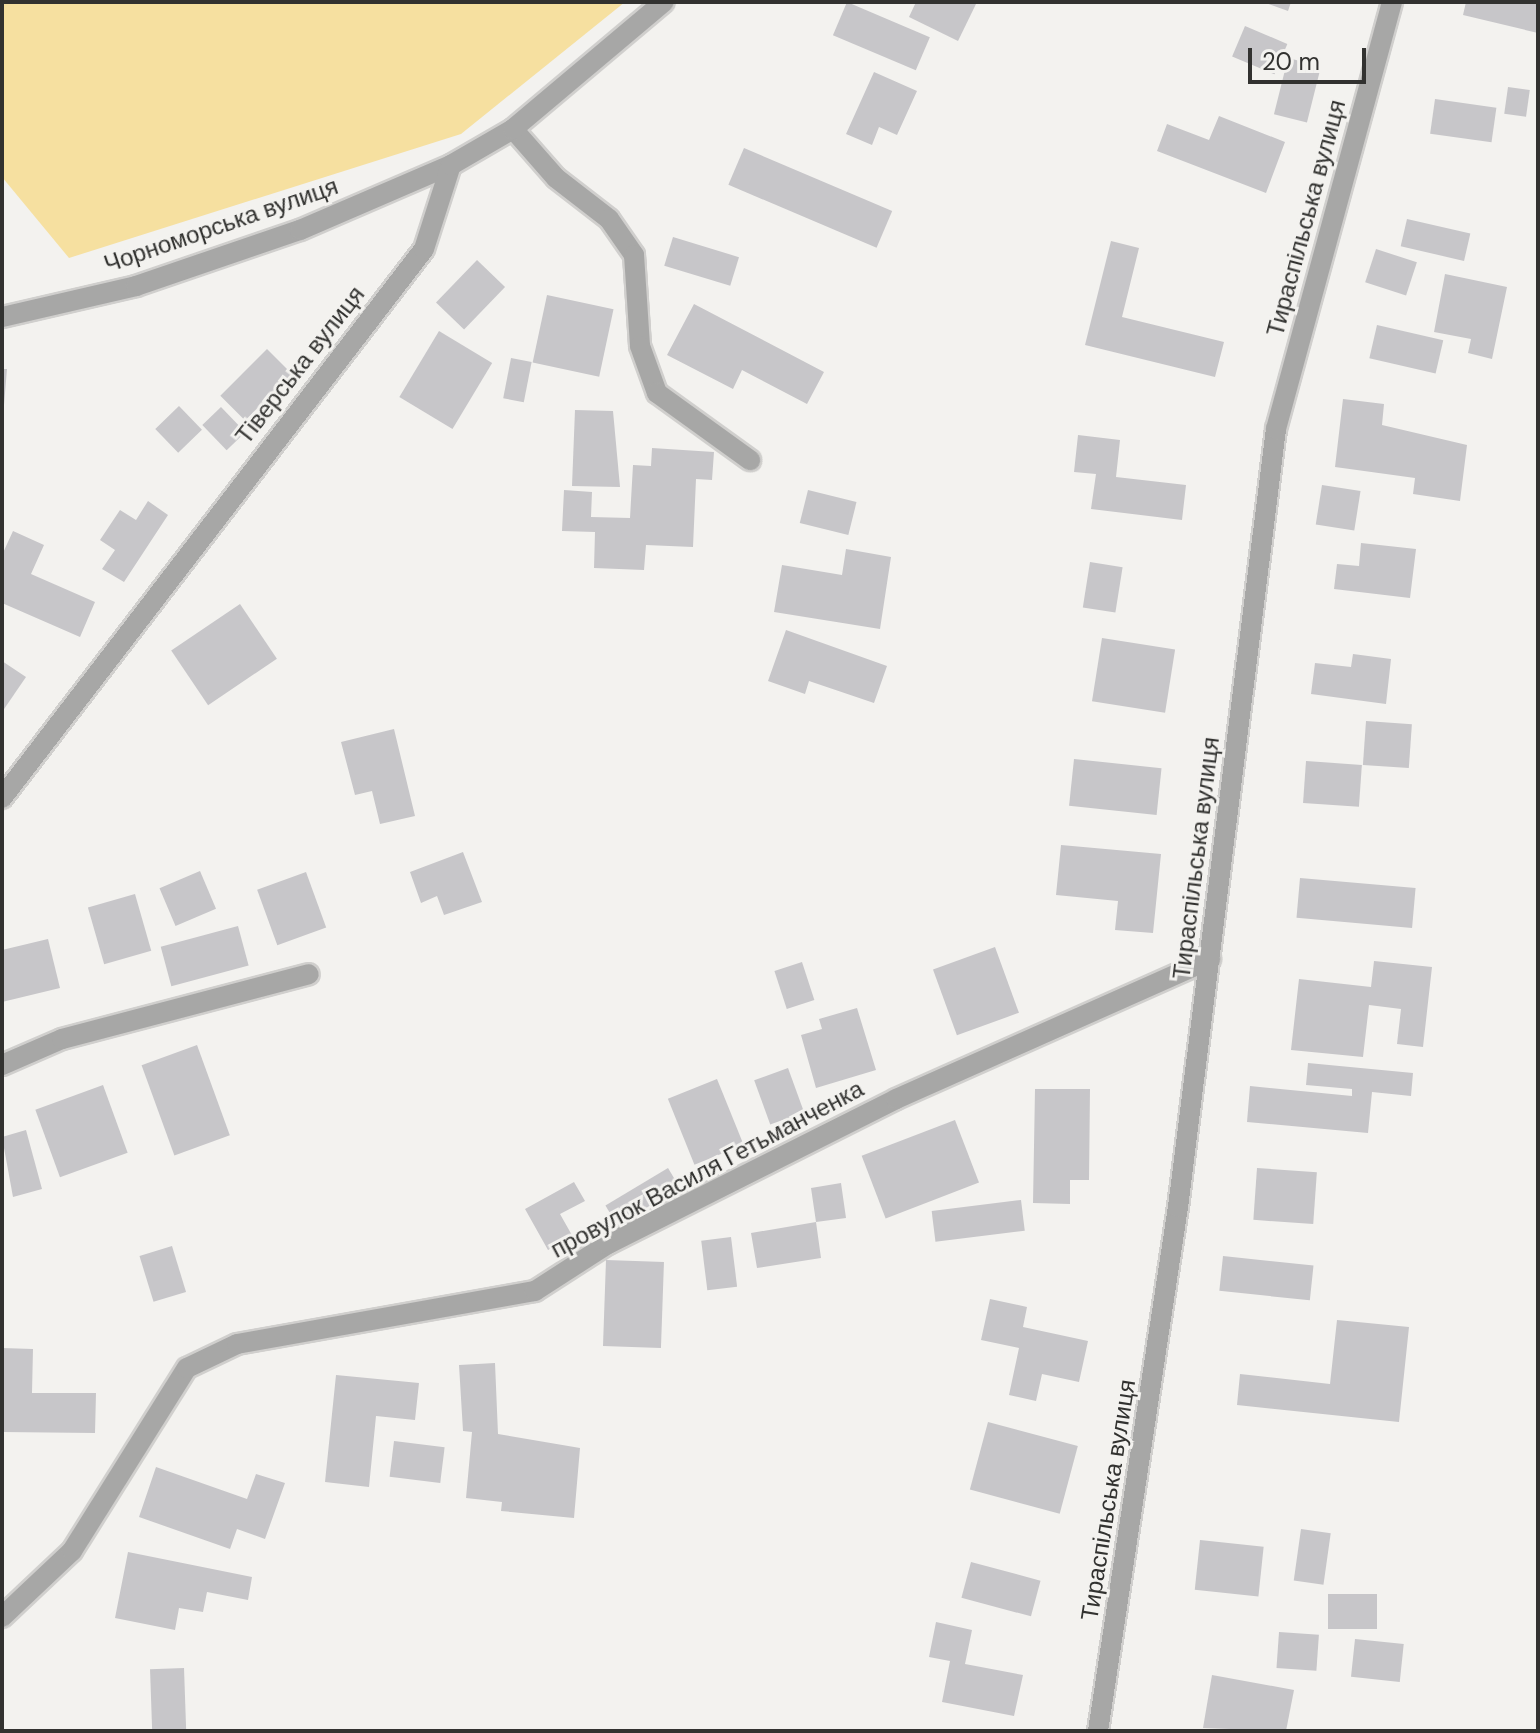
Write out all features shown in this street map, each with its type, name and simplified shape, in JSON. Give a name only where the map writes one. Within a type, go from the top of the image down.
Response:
[{"type":"street","points":[[451,165],[513,129],[664,2]]},
{"type":"street","name":"Тираспільська вулиця","points":[[1098,1731],[1210,959],[1276,429],[1392,2]]},
{"type":"street","points":[[513,129],[556,178],[609,219],[634,255],[640,346],[657,393],[750,460]]},
{"type":"street","name":"Чорноморська вулиця","points":[[2,317],[151,281],[300,230],[451,165]]},
{"type":"street","name":"Тіверська вулиця","points":[[2,798],[424,249],[451,165]]},
{"type":"street","name":"провулок Василя Гетьманченка","points":[[2,1617],[72,1551],[187,1368],[237,1344],[535,1291],[608,1244],[896,1099],[1210,959]]},
{"type":"street","points":[[2,1065],[62,1039],[309,974]]},
{"type":"shaded area","points":[[2,2],[625,2],[461,134],[69,258],[2,177]]},
{"type":"building","points":[[847,2],[930,37],[916,70],[833,35]]},
{"type":"building","points":[[916,2],[976,4],[958,41],[909,17]]},
{"type":"building","points":[[1263,2],[1291,2],[1288,11]]},
{"type":"building","points":[[1466,2],[1538,2],[1538,33],[1463,15]]},
{"type":"building","points":[[1245,26],[1287,44],[1274,74],[1232,56]]},
{"type":"building","points":[[1288,58],[1321,66],[1307,123],[1274,114]]},
{"type":"building","points":[[874,72],[917,91],[897,135],[879,127],[872,145],[846,134]]},
{"type":"building","points":[[1508,87],[1530,90],[1526,117],[1504,114]]},
{"type":"building","points":[[1435,99],[1496,108],[1492,142],[1430,134]]},
{"type":"building","points":[[1219,116],[1285,142],[1266,193],[1157,151],[1167,124],[1209,140]]},
{"type":"building","points":[[744,148],[892,211],[877,248],[728,185]]},
{"type":"building","points":[[1407,219],[1470,234],[1464,261],[1401,246]]},
{"type":"building","points":[[673,237],[739,257],[730,286],[664,266]]},
{"type":"building","points":[[1111,241],[1139,248],[1122,317],[1224,342],[1215,377],[1085,345]]},
{"type":"building","points":[[1376,249],[1417,262],[1406,296],[1365,282]]},
{"type":"building","points":[[477,260],[505,287],[464,330],[436,302]]},
{"type":"building","points":[[1445,274],[1507,287],[1492,359],[1468,353],[1471,339],[1434,332]]},
{"type":"building","points":[[547,295],[614,309],[599,377],[533,362]]},
{"type":"building","points":[[694,304],[824,372],[807,404],[742,370],[733,389],[667,355]]},
{"type":"building","points":[[1377,325],[1443,340],[1436,373],[1369,358]]},
{"type":"building","points":[[439,331],[492,363],[452,429],[399,397]]},
{"type":"building","points":[[267,349],[292,374],[245,420],[220,396]]},
{"type":"building","points":[[511,358],[532,362],[524,402],[503,398]]},
{"type":"building","points":[[2,369],[7,369],[4,405],[2,405]]},
{"type":"building","points":[[1343,399],[1384,404],[1382,425],[1467,445],[1460,501],[1413,494],[1415,478],[1335,467]]},
{"type":"building","points":[[179,406],[202,430],[178,453],[155,429]]},
{"type":"building","points":[[221,407],[245,432],[227,450],[202,425]]},
{"type":"building","points":[[575,410],[613,411],[620,487],[572,486]]},
{"type":"building","points":[[1078,435],[1120,440],[1116,477],[1186,485],[1182,520],[1091,509],[1096,474],[1074,472]]},
{"type":"building","points":[[652,448],[714,452],[712,480],[696,479],[693,547],[646,545],[644,570],[594,568],[595,532],[562,531],[564,490],[592,492],[591,517],[630,518],[633,465],[651,466]]},
{"type":"building","points":[[1322,485],[1361,491],[1354,531],[1316,525]]},
{"type":"building","points":[[808,490],[857,502],[848,535],[800,523]]},
{"type":"building","points":[[148,501],[168,515],[124,582],[102,569],[115,550],[100,540],[120,510],[136,520]]},
{"type":"building","points":[[13,531],[44,545],[31,574],[95,602],[80,637],[2,603],[2,555]]},
{"type":"building","points":[[1361,543],[1416,549],[1410,598],[1334,589],[1337,564],[1359,566]]},
{"type":"building","points":[[846,549],[891,557],[880,629],[774,612],[782,565],[842,575]]},
{"type":"building","points":[[1090,562],[1123,567],[1115,613],[1083,607]]},
{"type":"building","points":[[240,604],[277,659],[208,705],[171,650]]},
{"type":"building","points":[[786,630],[887,666],[874,703],[809,681],[805,694],[768,681]]},
{"type":"building","points":[[1102,638],[1175,650],[1165,713],[1092,701]]},
{"type":"building","points":[[1353,654],[1391,659],[1386,704],[1311,694],[1315,663],[1351,667]]},
{"type":"building","points":[[2,661],[26,677],[2,712]]},
{"type":"building","points":[[1366,721],[1412,724],[1409,768],[1363,765]]},
{"type":"building","points":[[394,729],[415,816],[380,824],[372,791],[355,795],[341,742]]},
{"type":"building","points":[[1074,759],[1162,768],[1157,815],[1069,806]]},
{"type":"building","points":[[1306,761],[1362,765],[1359,807],[1303,803]]},
{"type":"building","points":[[1061,845],[1161,854],[1153,933],[1115,930],[1118,901],[1056,895]]},
{"type":"building","points":[[463,852],[482,902],[444,915],[437,896],[421,903],[410,872]]},
{"type":"building","points":[[200,871],[216,909],[176,926],[159,888]]},
{"type":"building","points":[[306,872],[326,927],[277,945],[257,890]]},
{"type":"building","points":[[1300,878],[1416,888],[1412,928],[1297,918]]},
{"type":"building","points":[[135,894],[151,951],[104,964],[88,908]]},
{"type":"building","points":[[238,926],[249,966],[171,986],[161,947]]},
{"type":"building","points":[[48,939],[60,988],[2,1002],[2,950]]},
{"type":"building","points":[[995,947],[1019,1013],[957,1035],[933,970]]},
{"type":"building","points":[[1374,961],[1432,967],[1423,1047],[1397,1044],[1401,1009],[1369,1005],[1363,1057],[1291,1050],[1299,979],[1371,987]]},
{"type":"building","points":[[802,962],[814,1000],[787,1009],[774,971]]},
{"type":"building","points":[[857,1008],[876,1070],[816,1088],[801,1035],[822,1029],[819,1019]]},
{"type":"building","points":[[197,1045],[230,1135],[174,1155],[142,1065]]},
{"type":"building","points":[[1308,1063],[1413,1073],[1411,1096],[1372,1092],[1368,1133],[1247,1122],[1250,1086],[1352,1096],[1352,1089],[1306,1085]]},
{"type":"building","points":[[788,1068],[804,1112],[770,1124],[754,1080]]},
{"type":"building","points":[[717,1079],[744,1145],[694,1165],[668,1099]]},
{"type":"building","points":[[103,1085],[128,1153],[60,1177],[35,1110]]},
{"type":"building","points":[[1035,1089],[1090,1089],[1089,1180],[1070,1180],[1070,1204],[1033,1203]]},
{"type":"building","points":[[955,1120],[979,1183],[886,1218],[862,1156]]},
{"type":"building","points":[[26,1130],[42,1189],[13,1197],[2,1137]]},
{"type":"building","points":[[668,1168],[680,1188],[617,1225],[605,1206]]},
{"type":"building","points":[[1257,1168],[1317,1172],[1313,1224],[1253,1220]]},
{"type":"building","points":[[574,1182],[585,1201],[560,1214],[573,1237],[548,1250],[525,1209]]},
{"type":"building","points":[[841,1183],[846,1218],[816,1222],[811,1188]]},
{"type":"building","points":[[1021,1200],[1025,1231],[935,1242],[932,1211]]},
{"type":"building","points":[[816,1222],[821,1258],[757,1268],[751,1233]]},
{"type":"building","points":[[731,1237],[737,1287],[707,1290],[701,1241]]},
{"type":"building","points":[[172,1246],[186,1292],[154,1302],[139,1256]]},
{"type":"building","points":[[1223,1256],[1314,1266],[1310,1300],[1219,1291]]},
{"type":"building","points":[[606,1260],[664,1262],[661,1348],[603,1346]]},
{"type":"building","points":[[990,1299],[1027,1307],[1023,1327],[1088,1341],[1079,1382],[1042,1374],[1036,1401],[1009,1395],[1019,1348],[981,1340]]},
{"type":"building","points":[[1337,1320],[1409,1327],[1399,1422],[1237,1405],[1240,1374],[1330,1384]]},
{"type":"building","points":[[2,1348],[33,1349],[32,1393],[96,1393],[95,1433],[2,1432]]},
{"type":"building","points":[[495,1363],[498,1434],[580,1448],[574,1518],[501,1511],[502,1502],[466,1498],[472,1432],[463,1431],[459,1365]]},
{"type":"building","points":[[336,1375],[419,1383],[415,1420],[376,1416],[369,1487],[325,1482]]},
{"type":"building","points":[[988,1422],[1078,1446],[1060,1514],[970,1490]]},
{"type":"building","points":[[394,1441],[445,1447],[440,1483],[390,1477]]},
{"type":"building","points":[[156,1467],[247,1499],[256,1474],[285,1483],[265,1539],[237,1529],[230,1549],[139,1517]]},
{"type":"building","points":[[1301,1529],[1331,1533],[1323,1585],[1294,1580]]},
{"type":"building","points":[[1200,1540],[1264,1547],[1258,1596],[1195,1590]]},
{"type":"building","points":[[128,1552],[252,1577],[248,1600],[207,1592],[203,1612],[179,1608],[175,1630],[115,1618]]},
{"type":"building","points":[[971,1562],[1041,1581],[1031,1616],[961,1598]]},
{"type":"building","points":[[1328,1594],[1377,1594],[1377,1629],[1328,1629]]},
{"type":"building","points":[[936,1622],[972,1630],[965,1664],[1023,1675],[1014,1716],[942,1702],[950,1661],[929,1657]]},
{"type":"building","points":[[1279,1632],[1319,1635],[1316,1671],[1276,1668]]},
{"type":"building","points":[[1355,1639],[1404,1644],[1400,1682],[1351,1677]]},
{"type":"building","points":[[184,1668],[186,1730],[152,1731],[150,1669]]},
{"type":"building","points":[[1212,1675],[1294,1690],[1286,1731],[1203,1728]]}]
